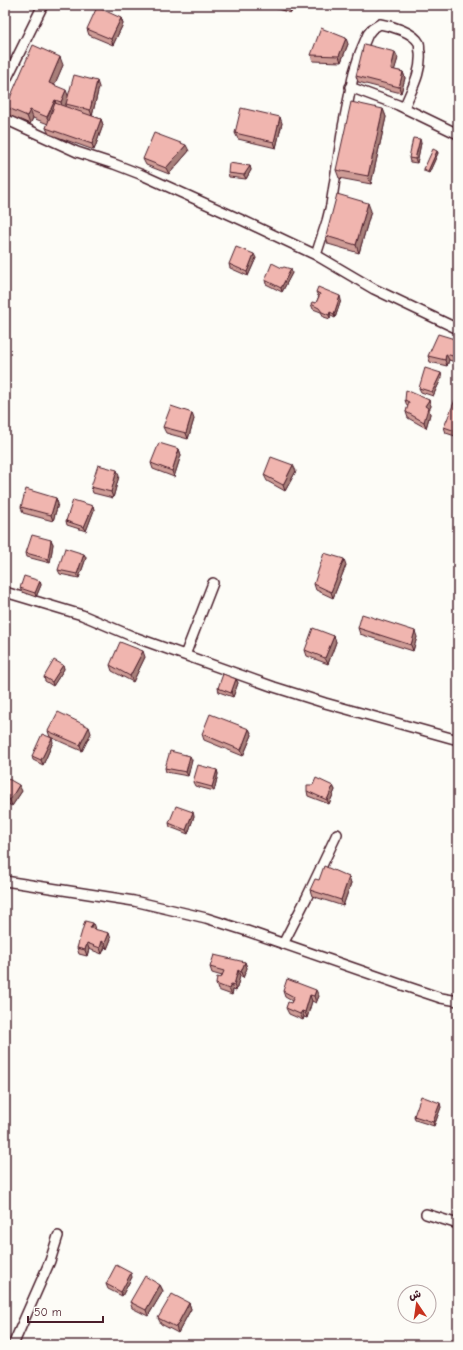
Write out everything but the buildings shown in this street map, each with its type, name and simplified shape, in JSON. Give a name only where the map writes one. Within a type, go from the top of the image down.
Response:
[{"type":"street","points":[[5,82],[43,5]]},
{"type":"street","points":[[316,255],[331,205],[350,87],[360,53],[368,34],[372,28],[380,24],[395,27],[411,35],[419,43],[421,62],[418,75],[404,108]]},
{"type":"street","points":[[350,87],[404,108],[458,134]]},
{"type":"street","points":[[5,119],[77,152],[114,164],[154,180],[316,255],[374,289],[458,329]]},
{"type":"street","points":[[185,655],[213,583]]},
{"type":"street","points":[[5,592],[82,615],[134,637],[274,687],[325,703],[458,740]]},
{"type":"street","points":[[282,944],[307,897],[337,834]]},
{"type":"street","points":[[5,881],[134,901],[206,918],[408,987],[442,998],[458,1001]]},
{"type":"street","points":[[426,1214],[458,1224]]},
{"type":"street","points":[[13,1345],[50,1261],[58,1236]]}]
